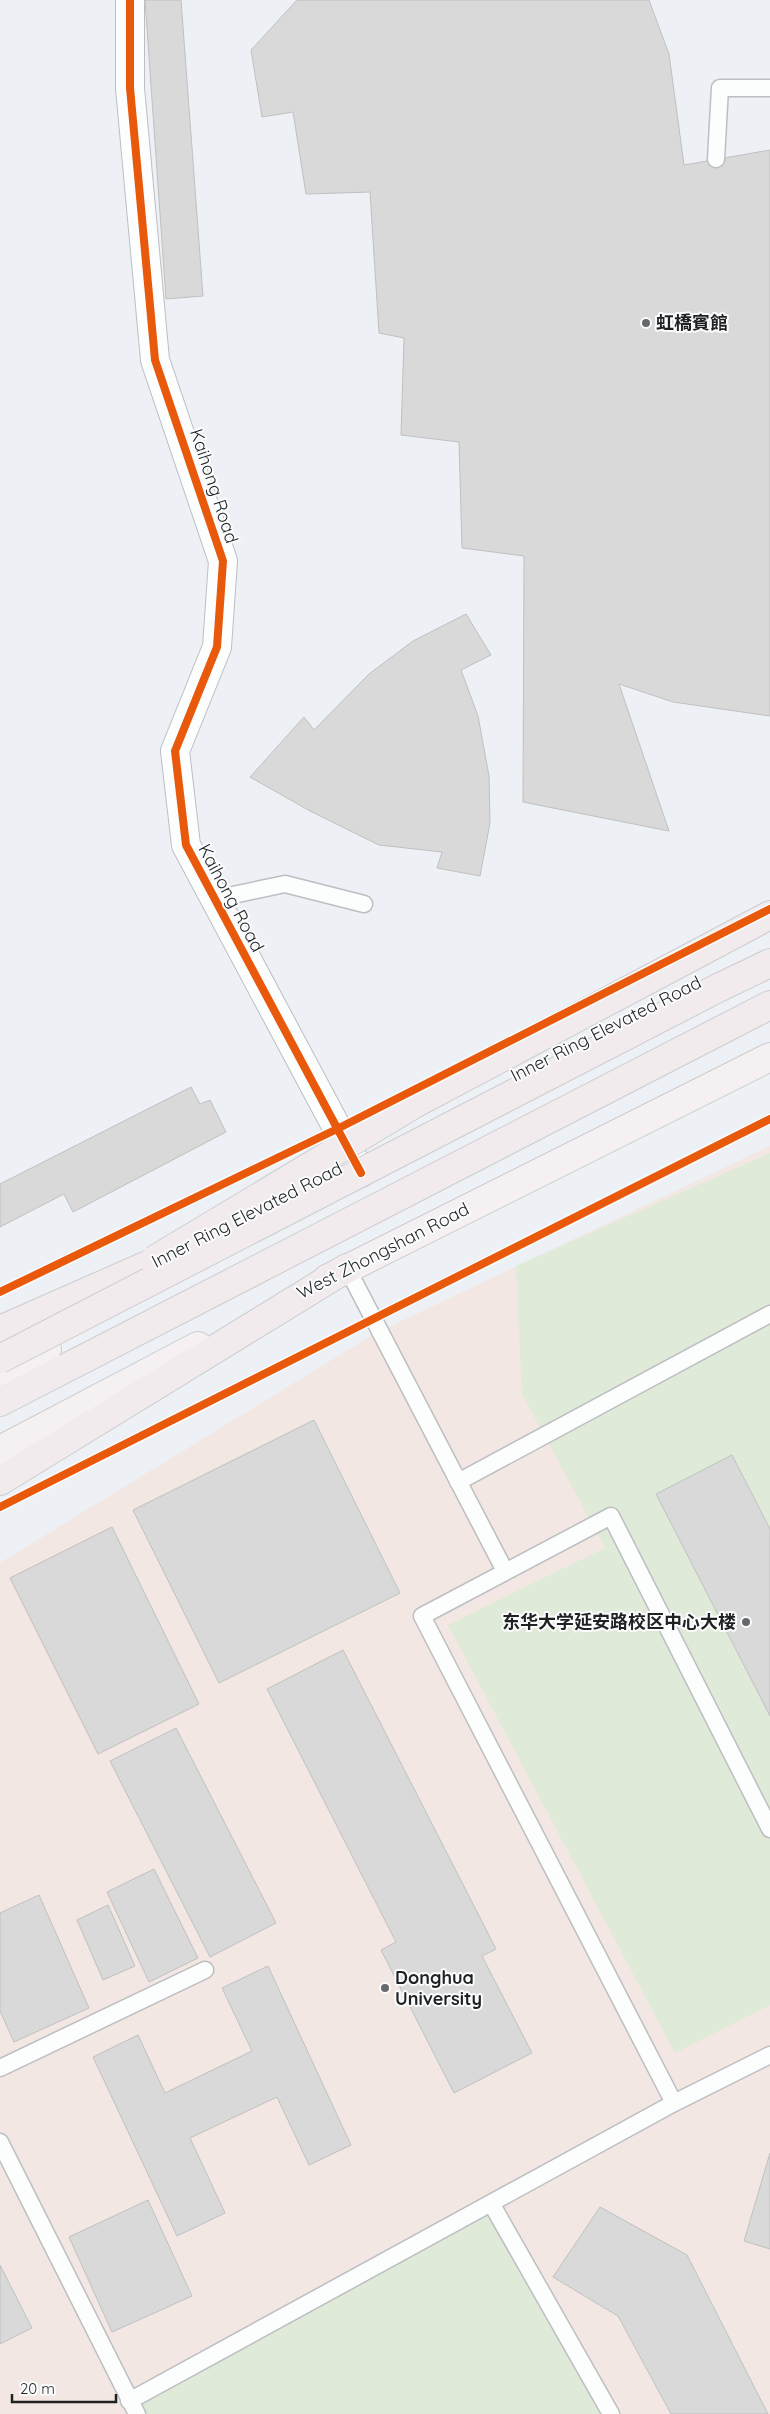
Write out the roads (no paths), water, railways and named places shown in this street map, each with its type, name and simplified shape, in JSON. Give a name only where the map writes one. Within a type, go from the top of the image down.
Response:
[{"type":"highway","points":[[0,1353],[416,1103],[770,915]]},
{"type":"highway","name":"Inner Ring Elevated Road","points":[[0,1359],[770,963]]},
{"type":"highway","points":[[0,1402],[770,1005]]},
{"type":"highway","points":[[0,1330],[361,1173]]},
{"type":"highway","points":[[0,1481],[347,1268]]},
{"type":"main road","points":[[0,1375],[361,1173],[770,968]]},
{"type":"main road","name":"West Zhongshan Road","points":[[0,1450],[347,1268],[770,1057]]},
{"type":"street","name":"Kaihong Road","points":[[130,0],[130,88],[155,360],[223,561],[217,647],[175,751],[186,845],[361,1173]]},
{"type":"lane","points":[[716,159],[720,88],[770,88]]},
{"type":"lane","points":[[214,899],[285,884],[364,904]]},
{"type":"lane","points":[[347,1268],[505,1571]]},
{"type":"lane","points":[[458,1482],[770,1314]]},
{"type":"lane","points":[[674,2103],[422,1616],[611,1516],[770,1829]]},
{"type":"lane","points":[[0,2068],[205,1970]]},
{"type":"lane","points":[[0,2142],[133,2407],[491,2204],[674,2103],[770,2055]]},
{"type":"lane","points":[[491,2204],[611,2414]]},
{"type":"place","name":"虹橋賓館","points":[[646,323]]},
{"type":"place","name":"东华大学延安路校区中心大楼","points":[[746,1622]]},
{"type":"place","name":"Donghua University","points":[[385,1988]]}]
